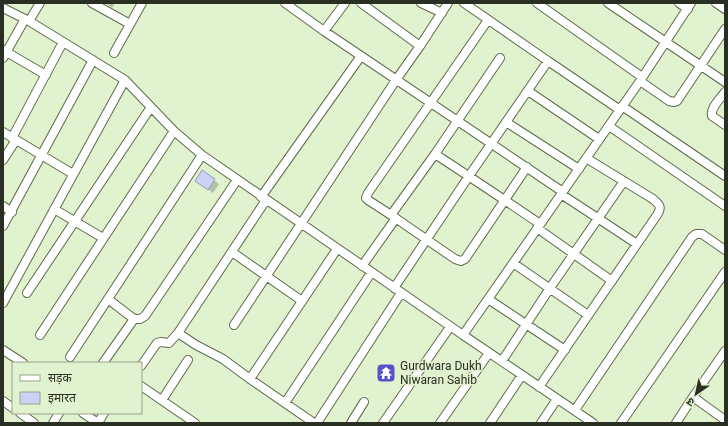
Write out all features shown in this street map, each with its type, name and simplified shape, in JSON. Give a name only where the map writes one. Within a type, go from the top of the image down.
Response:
[{"type":"street","points":[[40,3],[4,53],[46,75]]},
{"type":"street","points":[[92,3],[130,24]]},
{"type":"street","points":[[114,53],[142,3]]},
{"type":"street","points":[[285,3],[324,32],[492,144],[637,244]]},
{"type":"street","points":[[324,32],[345,3]]},
{"type":"street","points":[[361,3],[420,46]]},
{"type":"street","points":[[421,3],[442,13]]},
{"type":"street","points":[[234,325],[448,3]]},
{"type":"street","points":[[464,3],[548,62],[725,176]]},
{"type":"street","points":[[537,3],[669,101],[674,102],[677,101],[725,29]]},
{"type":"street","points":[[608,3],[725,82]]},
{"type":"street","points":[[463,336],[609,126],[690,6],[680,3]]},
{"type":"street","points":[[716,3],[725,9]]},
{"type":"street","points":[[3,8],[27,20],[125,80],[174,131],[202,155],[463,336],[575,410],[592,423]]},
{"type":"street","points":[[488,20],[367,196],[368,200],[461,261],[527,168]]},
{"type":"street","points":[[3,160],[63,42]]},
{"type":"street","points":[[142,365],[157,344],[161,342],[169,343],[178,333],[232,252],[264,198],[360,56]]},
{"type":"street","points":[[362,266],[393,217],[500,58]]},
{"type":"street","points":[[3,226],[12,212],[93,60]]},
{"type":"street","points":[[394,288],[548,62]]},
{"type":"street","points":[[3,304],[125,80]]},
{"type":"street","points":[[528,91],[600,139]]},
{"type":"street","points":[[725,92],[713,109],[712,114],[712,116],[725,125]]},
{"type":"street","points":[[27,293],[151,107]]},
{"type":"street","points":[[506,122],[579,169]]},
{"type":"street","points":[[609,126],[725,206]]},
{"type":"street","points":[[40,335],[174,131]]},
{"type":"street","points":[[3,132],[73,174]]},
{"type":"street","points":[[435,154],[504,200],[612,281]]},
{"type":"street","points":[[70,357],[202,155]]},
{"type":"street","points":[[539,387],[659,212],[660,206],[654,199],[586,158]]},
{"type":"street","points":[[108,299],[134,319],[140,319],[145,316],[237,180]]},
{"type":"street","points":[[502,362],[550,288],[624,182]]},
{"type":"street","points":[[3,206],[12,212]]},
{"type":"street","points":[[54,209],[103,238]]},
{"type":"street","points":[[575,410],[692,237],[696,234],[702,234],[725,250]]},
{"type":"street","points":[[250,379],[337,249]]},
{"type":"street","points":[[232,252],[302,301]]},
{"type":"street","points":[[513,263],[588,315]]},
{"type":"street","points":[[285,404],[371,272]]},
{"type":"street","points":[[621,423],[725,272]]},
{"type":"street","points":[[178,333],[196,346],[223,359],[285,404],[315,423],[402,293]]},
{"type":"street","points":[[488,299],[565,350]]},
{"type":"street","points":[[106,362],[134,319]]},
{"type":"street","points":[[383,423],[450,327]]},
{"type":"street","points":[[3,350],[21,362]]},
{"type":"street","points":[[676,423],[725,351]]},
{"type":"street","points":[[440,423],[489,353]]},
{"type":"street","points":[[162,400],[188,360]]},
{"type":"street","points":[[490,423],[522,375]]},
{"type":"street","points":[[142,387],[195,423]]},
{"type":"street","points":[[693,397],[725,420]]},
{"type":"street","points":[[541,423],[557,399]]},
{"type":"street","points":[[3,401],[12,407]]},
{"type":"street","points":[[351,423],[364,402]]},
{"type":"street","points":[[21,414],[33,423]]},
{"type":"street","points":[[52,423],[58,414]]},
{"type":"street","points":[[84,414],[98,423],[103,414]]},
{"type":"building","points":[[202,170],[215,179],[208,190],[195,181]]},
{"type":"place","name":"Gurdwara Dukh Niwaran Sahib","points":[[386,373]]}]
